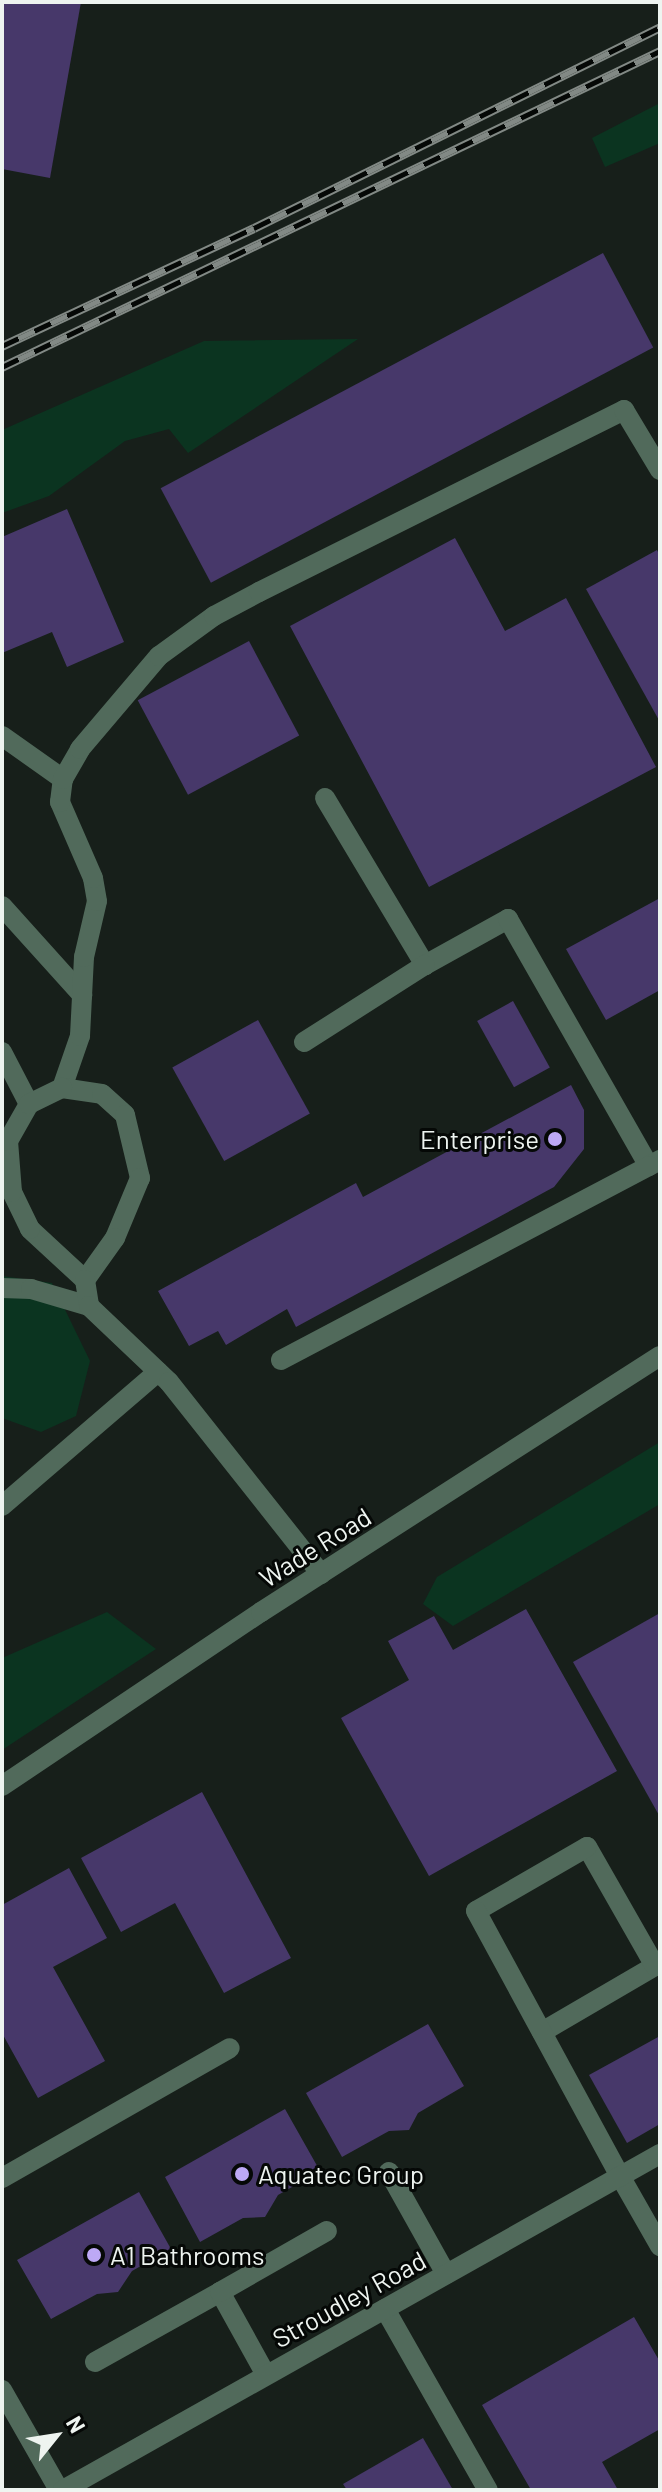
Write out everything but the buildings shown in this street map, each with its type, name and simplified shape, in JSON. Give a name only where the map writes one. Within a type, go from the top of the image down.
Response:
[{"type":"street","points":[[62,1088],[80,1036],[84,957],[97,901],[60,802],[63,779],[80,749],[159,656],[259,592],[624,410],[660,470]]},
{"type":"street","points":[[2,736],[63,779]]},
{"type":"street","points":[[325,798],[425,965]]},
{"type":"street","points":[[2,906],[82,995]]},
{"type":"street","points":[[281,1360],[654,1163],[508,919],[425,965],[304,1042]]},
{"type":"street","points":[[2,1052],[29,1104]]},
{"type":"street","points":[[85,1280],[115,1238],[140,1178],[125,1115],[102,1094],[62,1088],[29,1104],[8,1141],[7,1193],[30,1229],[85,1280],[89,1306]]},
{"type":"street","points":[[2,1288],[31,1289],[89,1306],[158,1372],[321,1574]]},
{"type":"street","name":"Wade Road","points":[[2,1786],[321,1574],[660,1356]]},
{"type":"street","points":[[2,1506],[158,1372]]},
{"type":"street","points":[[542,2032],[655,1966],[587,1847],[476,1911],[620,2176],[660,2246]]},
{"type":"street","points":[[2,2178],[230,2048]]},
{"type":"street","name":"Stroudley Road","points":[[2,2390],[61,2490],[660,2154]]},
{"type":"street","points":[[389,2172],[446,2274]]},
{"type":"street","points":[[95,2362],[327,2231]]},
{"type":"street","points":[[220,2292],[266,2375]]},
{"type":"street","points":[[385,2309],[488,2490]]},
{"type":"green space","points":[[660,103],[660,143],[605,167],[592,138]]},
{"type":"green space","points":[[358,339],[188,453],[169,429],[125,441],[49,496],[2,513],[2,430],[204,341]]},
{"type":"green space","points":[[2,1276],[52,1283],[90,1361],[76,1416],[41,1432],[2,1418]]},
{"type":"green space","points":[[660,1442],[660,1504],[453,1626],[423,1604],[437,1577]]},
{"type":"green space","points":[[107,1612],[156,1649],[2,1750],[2,1658]]},
{"type":"railway","points":[[2,346],[254,228],[660,27]]},
{"type":"railway","points":[[2,367],[660,51]]},
{"type":"place","name":"Enterprise","points":[[555,1139]]},
{"type":"place","name":"Aquatec Group","points":[[242,2174]]},
{"type":"place","name":"A1 Bathrooms","points":[[94,2255]]}]
